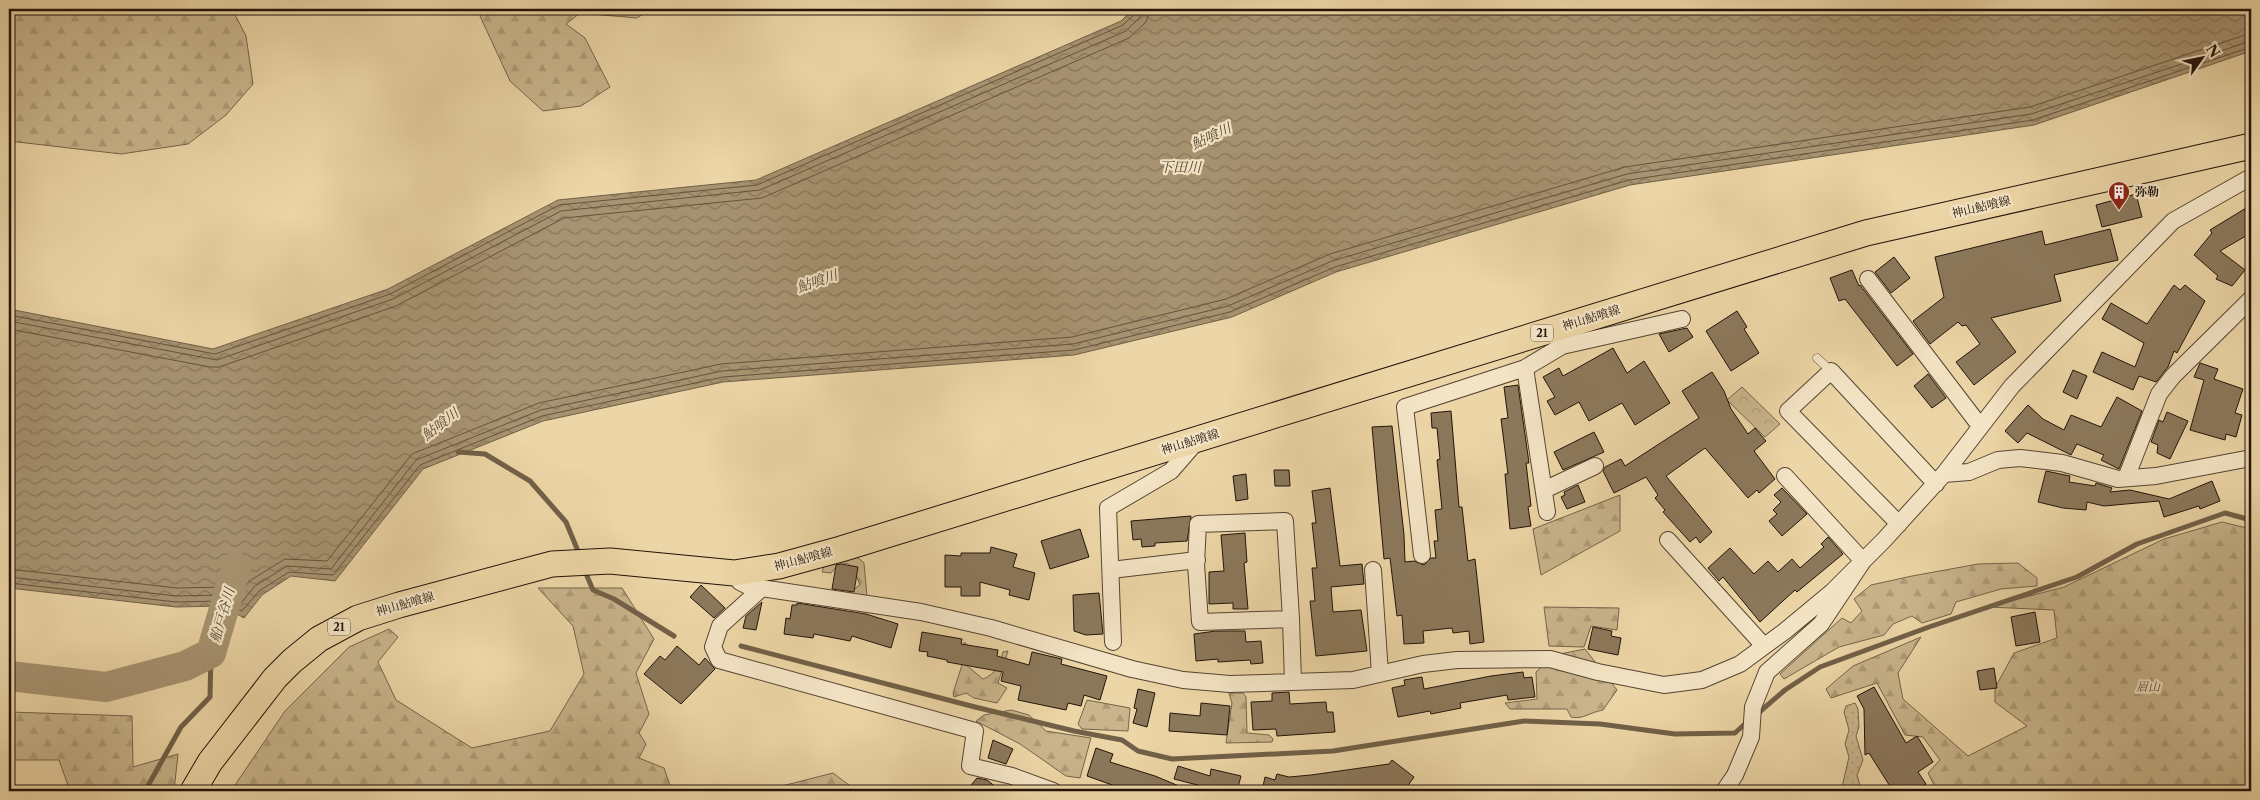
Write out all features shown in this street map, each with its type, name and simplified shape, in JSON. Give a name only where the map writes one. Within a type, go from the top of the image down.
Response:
[{"type":"main road","name":"神山鮎喰線","points":[[194,791],[210,762],[275,678],[319,639],[339,627],[366,616],[552,564],[610,561],[734,573],[779,566],[842,549],[1198,439],[1560,337],[1866,233],[2251,146]]},
{"type":"street","points":[[734,573],[740,582],[748,586],[921,612],[991,628],[1132,669],[1183,680],[1230,684],[1353,680],[1423,664],[1457,660],[1550,659],[1598,672],[1664,685],[1702,680],[1740,664],[1832,592],[1940,479],[2012,386],[2173,221],[2251,177]]},
{"type":"street","points":[[1868,279],[1980,426]]},
{"type":"street","points":[[2126,478],[2160,394],[2173,376],[2251,300]]},
{"type":"street","points":[[1422,555],[1405,407],[1525,368],[1560,337],[1682,319]]},
{"type":"street","points":[[1525,368],[1547,512]]},
{"type":"street","points":[[1899,524],[1786,414],[1831,371],[1940,479]]},
{"type":"street","points":[[1113,642],[1108,508],[1171,471],[1198,439]]},
{"type":"street","points":[[1940,479],[1969,472],[1998,460],[2020,458],[2062,463],[2118,479],[2156,476],[2251,458]]},
{"type":"street","points":[[1544,490],[1595,466]]},
{"type":"street","points":[[1785,476],[1863,560]]},
{"type":"street","points":[[1291,619],[1200,622],[1197,560],[1198,524],[1285,521],[1291,619],[1293,682]]},
{"type":"street","points":[[1668,540],[1764,646]]},
{"type":"street","points":[[1111,570],[1197,560]]},
{"type":"street","points":[[1724,791],[1735,775],[1751,737],[1753,707],[1767,672],[1821,624],[1863,560]]},
{"type":"street","points":[[1373,570],[1380,674]]},
{"type":"street","points":[[762,588],[720,626],[713,648],[719,660],[975,731],[970,766],[1012,776],[1053,791]]},
{"type":"lane","points":[[1817,358],[1831,371]]},
{"type":"green space","points":[[9,9],[232,9],[246,36],[253,84],[226,115],[188,144],[121,154],[9,141]]},
{"type":"green space","points":[[483,9],[651,9],[637,18],[580,13],[566,24],[585,38],[610,87],[581,106],[543,111],[510,81],[480,16]]},
{"type":"green space","points":[[1742,387],[1780,424],[1765,437],[1727,400]]},
{"type":"green space","points":[[1620,495],[1620,531],[1541,575],[1533,529]]},
{"type":"green space","name":"眉山","points":[[2222,522],[2251,529],[2251,791],[1937,791],[1928,773],[1940,760],[1923,737],[1905,735],[1877,683],[1831,698],[1826,689],[1853,666],[1921,637],[1898,673],[1903,699],[1968,756],[2027,726],[1995,702],[1995,688],[2014,653],[2057,638],[2054,610],[1988,607],[2064,587],[2164,539]]},
{"type":"green space","points":[[856,556],[864,563],[867,597],[852,596],[850,592],[860,585],[854,570],[847,563],[837,566],[831,573],[822,572],[825,563]]},
{"type":"green space","points":[[2018,563],[2037,578],[2037,586],[2001,589],[1956,602],[1951,614],[1922,623],[1912,616],[1893,624],[1884,635],[1839,647],[1784,679],[1780,674],[1842,618],[1851,623],[1862,611],[1854,599],[1871,585],[1978,564]]},
{"type":"green space","points":[[538,588],[622,588],[654,639],[636,673],[649,714],[639,733],[646,744],[639,758],[664,768],[672,791],[231,791],[285,711],[349,647],[389,629],[398,637],[378,662],[396,700],[472,748],[550,731],[584,674],[573,626]]},
{"type":"green space","points":[[1544,607],[1619,608],[1617,630],[1591,626],[1584,647],[1549,646]]},
{"type":"green space","points":[[964,642],[969,646],[966,665],[983,679],[994,671],[999,664],[1003,652],[1008,651],[998,683],[1007,688],[997,703],[974,698],[966,693],[954,697],[953,693],[962,665]]},
{"type":"green space","points":[[1585,649],[1617,690],[1603,710],[1575,718],[1571,717],[1567,709],[1510,709],[1505,703],[1537,699],[1536,672],[1555,655]]},
{"type":"green space","points":[[1229,693],[1243,693],[1246,697],[1247,733],[1269,735],[1273,739],[1272,742],[1226,743],[1232,703]]},
{"type":"green space","points":[[1087,700],[1130,708],[1128,731],[1082,729],[1078,724]]},
{"type":"green space","points":[[1855,703],[1858,709],[1859,727],[1856,736],[1863,760],[1857,775],[1861,791],[1843,791],[1842,787],[1849,757],[1845,744],[1849,730],[1844,712],[1846,706]]},
{"type":"green space","points":[[1011,710],[1029,715],[1046,731],[1091,738],[1080,778],[1066,776],[1020,744],[976,721],[984,715]]},
{"type":"green space","points":[[9,712],[132,716],[133,767],[178,754],[174,791],[70,791],[59,760],[9,760]]},
{"type":"green space","points":[[833,773],[857,791],[835,791],[829,786],[799,791],[774,791],[778,787]]},
{"type":"water","name":"下田川","points":[[1133,9],[2251,9],[2251,51],[2034,125],[1630,185],[1336,272],[1232,317],[1074,355],[723,382],[543,421],[423,469],[335,581],[291,576],[262,595],[244,618],[223,606],[176,607],[9,588],[9,309],[213,349],[388,289],[558,200],[756,180],[1121,21]]},
{"type":"building","name":"弥勒","points":[[2136,194],[2142,217],[2102,227],[2096,205]]},
{"type":"building","points":[[2251,205],[2251,233],[2220,251],[2245,270],[2232,286],[2216,279],[2218,276],[2194,255],[2212,233],[2210,230]]},
{"type":"building","points":[[2110,229],[2118,260],[2054,275],[2061,301],[1991,318],[2016,352],[1974,385],[1956,362],[1980,344],[1966,325],[1962,326],[1958,322],[1930,344],[1913,321],[1944,297],[1935,257],[2042,231],[2045,245]]},
{"type":"building","points":[[1894,257],[1910,278],[1891,293],[1875,272]]},
{"type":"building","points":[[1852,270],[1859,286],[1913,354],[1897,366],[1845,299],[1839,301],[1830,278]]},
{"type":"building","points":[[2174,285],[2180,290],[2185,285],[2205,301],[2177,353],[2174,351],[2168,367],[2156,382],[2139,376],[2133,390],[2093,372],[2102,352],[2135,367],[2144,343],[2102,319],[2111,303],[2147,324]]},
{"type":"building","points":[[1737,311],[1747,327],[1744,329],[1759,353],[1731,371],[1706,331]]},
{"type":"building","points":[[1687,328],[1693,337],[1669,352],[1659,334]]},
{"type":"building","points":[[1613,348],[1627,373],[1644,361],[1670,403],[1635,425],[1622,403],[1589,421],[1579,402],[1555,415],[1547,401],[1555,397],[1543,377],[1559,368],[1563,376]]},
{"type":"building","points":[[2200,363],[2218,369],[2214,379],[2243,389],[2235,413],[2242,415],[2236,437],[2226,434],[2225,440],[2190,430],[2204,380],[2194,377]]},
{"type":"building","points":[[2073,370],[2087,376],[2077,399],[2063,392]]},
{"type":"building","points":[[1712,372],[1724,391],[1731,409],[1748,434],[1755,428],[1766,441],[1754,451],[1775,479],[1759,493],[1757,490],[1748,498],[1705,448],[1666,476],[1712,532],[1700,543],[1696,537],[1690,542],[1663,512],[1665,510],[1655,498],[1658,495],[1646,477],[1614,493],[1603,471],[1605,467],[1621,459],[1625,466],[1699,418],[1682,391]]},
{"type":"building","points":[[1928,374],[1946,398],[1932,408],[1914,386]]},
{"type":"building","points":[[1518,385],[1529,463],[1526,463],[1531,506],[1528,507],[1531,526],[1510,529],[1505,474],[1508,474],[1501,419],[1508,418],[1504,387]]},
{"type":"building","points":[[2117,397],[2142,411],[2119,469],[2101,460],[2104,455],[2077,444],[2071,455],[2027,433],[2018,443],[2005,431],[2028,405],[2043,419],[2064,430],[2071,415],[2101,427]]},
{"type":"building","points":[[1451,411],[1459,507],[1462,507],[1468,561],[1475,559],[1484,642],[1470,644],[1469,631],[1453,633],[1452,628],[1423,631],[1424,643],[1404,644],[1402,615],[1397,616],[1390,558],[1384,559],[1372,427],[1392,426],[1404,535],[1405,562],[1414,561],[1424,565],[1431,558],[1436,558],[1434,541],[1438,541],[1435,510],[1442,509],[1437,460],[1440,459],[1437,428],[1432,428],[1431,413]]},
{"type":"building","points":[[2167,412],[2188,421],[2170,459],[2157,453],[2158,445],[2151,442],[2159,420],[2163,422]]},
{"type":"building","points":[[1594,432],[1604,452],[1563,470],[1554,452]]},
{"type":"building","points":[[1274,470],[1289,470],[1290,486],[1275,486]]},
{"type":"building","points":[[2046,471],[2070,476],[2069,482],[2095,486],[2096,483],[2112,488],[2110,492],[2130,490],[2169,499],[2212,481],[2220,501],[2200,509],[2199,506],[2164,517],[2159,501],[2104,506],[2087,502],[2086,510],[2063,508],[2038,502]]},
{"type":"building","points":[[1246,474],[1248,499],[1236,501],[1233,476]]},
{"type":"building","points":[[1578,485],[1585,502],[1567,509],[1561,497],[1565,495],[1564,492]]},
{"type":"building","points":[[1330,488],[1340,566],[1362,564],[1364,584],[1331,587],[1333,612],[1361,610],[1367,651],[1316,656],[1310,601],[1315,601],[1312,568],[1317,568],[1312,523],[1316,523],[1312,491]]},
{"type":"building","points":[[1782,488],[1807,514],[1782,536],[1769,521],[1777,514],[1773,510],[1781,502],[1774,495]]},
{"type":"building","points":[[1191,516],[1187,541],[1155,543],[1155,546],[1142,547],[1141,539],[1133,540],[1131,521]]},
{"type":"building","points":[[1080,529],[1089,557],[1050,569],[1041,541]]},
{"type":"building","points":[[1245,533],[1247,562],[1244,563],[1248,609],[1233,609],[1233,603],[1209,604],[1209,572],[1224,571],[1221,535]]},
{"type":"building","points":[[1828,537],[1843,554],[1797,592],[1795,590],[1760,622],[1723,577],[1719,581],[1708,568],[1730,548],[1754,574],[1768,561],[1778,572],[1792,559],[1800,568],[1824,547],[1821,544]]},
{"type":"building","points":[[991,547],[1017,554],[1013,567],[1035,573],[1029,600],[1009,595],[1010,590],[980,582],[980,596],[961,596],[961,587],[945,587],[945,555],[961,556],[961,553],[990,553]]},
{"type":"building","points":[[836,565],[858,567],[854,592],[832,589]]},
{"type":"building","points":[[701,585],[725,608],[714,618],[690,597]]},
{"type":"building","points":[[1099,593],[1103,634],[1086,635],[1074,631],[1073,595]]},
{"type":"building","points":[[762,602],[756,630],[743,628],[746,616]]},
{"type":"building","points":[[797,603],[866,614],[898,624],[891,648],[852,636],[850,641],[814,634],[813,638],[784,634],[786,618],[790,619],[792,605],[797,605]]},
{"type":"building","points":[[2035,612],[2040,642],[2016,646],[2011,617]]},
{"type":"building","points":[[1593,627],[1612,631],[1611,636],[1621,638],[1618,655],[1588,649]]},
{"type":"building","points":[[1216,631],[1245,631],[1246,642],[1261,641],[1263,663],[1251,664],[1250,660],[1218,662],[1218,659],[1196,661],[1194,634]]},
{"type":"building","points":[[922,632],[962,639],[961,644],[998,650],[997,656],[1029,665],[1032,652],[1062,659],[1061,664],[1107,676],[1100,700],[1084,695],[1081,706],[1068,703],[1066,710],[1018,700],[1021,686],[1001,681],[1003,672],[947,662],[947,660],[927,656],[928,652],[919,651]]},
{"type":"building","points":[[677,646],[699,665],[705,658],[715,669],[681,704],[644,674],[660,656],[665,660]]},
{"type":"building","points":[[1994,668],[1997,688],[1980,690],[1977,671]]},
{"type":"building","points":[[1523,672],[1524,678],[1532,677],[1535,697],[1508,700],[1507,695],[1460,703],[1461,708],[1431,714],[1430,711],[1398,717],[1392,688],[1405,685],[1404,680],[1422,677],[1424,689]]},
{"type":"building","points":[[1874,687],[1906,743],[1917,736],[1933,762],[1918,772],[1926,784],[1914,791],[1893,791],[1869,753],[1865,755],[1864,709],[1857,696]]},
{"type":"building","points":[[1138,689],[1155,693],[1147,727],[1133,723],[1137,709],[1134,708]]},
{"type":"building","points":[[1289,692],[1290,704],[1326,702],[1327,712],[1333,712],[1335,732],[1277,736],[1276,729],[1253,730],[1251,702],[1272,701],[1272,693]]},
{"type":"building","points":[[1201,703],[1230,706],[1227,735],[1169,731],[1170,713],[1200,716]]},
{"type":"building","points":[[993,740],[1013,749],[1006,764],[988,758]]},
{"type":"building","points":[[1096,748],[1113,754],[1110,762],[1155,776],[1191,791],[1113,791],[1115,786],[1087,776]]},
{"type":"building","points":[[1392,760],[1414,777],[1404,791],[1262,791],[1265,777],[1275,780],[1277,774],[1289,777],[1311,775],[1389,764]]},
{"type":"building","points":[[1178,766],[1210,776],[1211,769],[1241,776],[1237,791],[1221,791],[1174,779]]},
{"type":"building","points":[[977,778],[987,780],[1001,791],[966,791]]},
{"type":"waterway","points":[[458,452],[485,454],[530,481],[566,522],[580,556]]},
{"type":"waterway","points":[[1756,715],[1785,690],[1820,667],[1929,627],[2077,577],[2137,544],[2225,513],[2251,520]]},
{"type":"waterway","name":"船戸谷川","points":[[9,676],[106,687],[185,666],[211,653],[236,568]]},
{"type":"waterway","points":[[584,569],[593,590],[614,599],[674,636]]},
{"type":"waterway","points":[[741,646],[975,707],[1074,731],[1122,740],[1138,751],[1172,759],[1333,751],[1524,721],[1600,724],[1675,734],[1735,733],[1747,722]]},
{"type":"waterway","points":[[145,791],[181,727],[210,697],[211,653]]},
{"type":"place","name":"弥勒","points":[[2119,211]]},
{"type":"water label","name":"鮎喰川","points":[[1211,136]]},
{"type":"water label","name":"鮎喰川","points":[[817,281]]},
{"type":"water label","name":"鮎喰川","points":[[440,424]]}]
